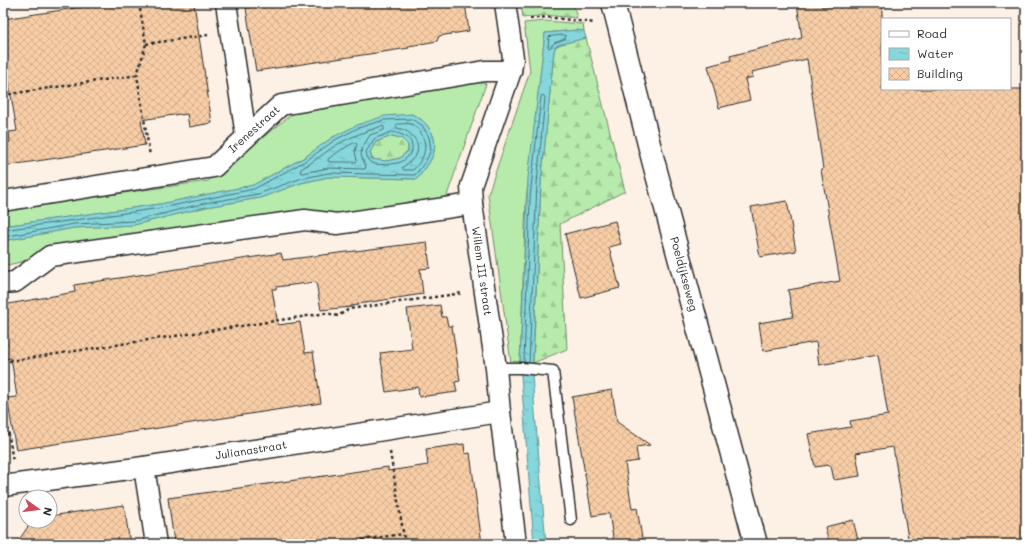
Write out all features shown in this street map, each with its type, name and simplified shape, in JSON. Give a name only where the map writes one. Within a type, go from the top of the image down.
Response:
[{"type":"street","points":[[226,3],[246,136]]},
{"type":"street","name":"Poeldijkseweg","points":[[612,3],[756,544]]},
{"type":"street","name":"Willem III straat","points":[[506,12],[513,58],[510,71],[471,186],[472,204],[496,368],[516,544]]},
{"type":"street","name":"Irenestraat","points":[[3,201],[214,167],[281,104],[485,71],[510,71]]},
{"type":"street","points":[[3,283],[15,282],[50,256],[305,220],[336,224],[472,204]]},
{"type":"street","name":"Julianastraat","points":[[10,485],[144,467],[500,412]]},
{"type":"street","points":[[144,467],[156,544]]},
{"type":"lane","points":[[496,368],[521,368],[553,371],[570,520]]},
{"type":"path","points":[[139,3],[146,44],[137,75],[154,176]]},
{"type":"path","points":[[506,12],[597,23]]},
{"type":"path","points":[[146,44],[230,32]]},
{"type":"path","points":[[3,95],[137,75]]},
{"type":"path","points":[[3,362],[327,313],[338,316],[349,310],[484,290]]},
{"type":"path","points":[[3,397],[10,485]]},
{"type":"path","points":[[387,429],[405,544]]},
{"type":"path","points":[[332,544],[403,534]]},
{"type":"green space","points":[[521,3],[573,3],[577,18],[544,15],[523,18]]},
{"type":"green space","points":[[545,21],[583,24],[584,31],[576,30],[545,33],[526,201],[520,363],[511,363],[488,194],[530,71],[524,23]]},
{"type":"green space","points":[[586,38],[625,191],[560,224],[567,349],[533,363],[541,184],[554,51],[556,46]]},
{"type":"green space","points":[[473,78],[486,84],[445,201],[53,248],[21,262],[3,266],[3,241],[74,228],[134,225],[206,207],[260,198],[301,183],[328,177],[417,179],[431,159],[435,145],[431,131],[421,119],[412,114],[333,137],[305,157],[253,185],[161,204],[3,226],[3,210],[208,181],[301,107]]},
{"type":"green space","points":[[392,136],[401,138],[408,145],[408,150],[400,158],[386,161],[372,159],[370,152],[376,142]]},
{"type":"water","points":[[576,30],[584,31],[586,38],[556,46],[554,51],[541,184],[532,376],[546,544],[534,544],[520,363],[528,178],[545,33]]},
{"type":"water","points":[[412,114],[421,119],[431,131],[435,145],[434,152],[427,166],[417,179],[328,177],[301,183],[260,198],[206,207],[134,225],[74,228],[3,241],[3,226],[160,204],[253,185],[305,157],[333,137],[357,125],[384,116]],"holes":[[[392,136],[401,138],[408,145],[408,151],[400,158],[386,161],[372,159],[370,152],[376,142]]]},
{"type":"building","points":[[108,3],[194,3],[212,123],[189,127],[187,114],[141,120],[145,145],[3,166],[3,143],[10,142],[9,132],[17,131],[3,48],[3,19]]},
{"type":"building","points":[[279,3],[465,3],[469,31],[439,36],[437,41],[409,46],[409,48],[256,71],[246,8]]},
{"type":"building","points":[[797,3],[821,3],[822,7],[849,3],[882,3],[881,90],[1026,89],[1026,544],[909,544],[893,447],[856,453],[860,476],[834,480],[831,466],[815,467],[808,434],[851,427],[850,421],[888,415],[878,355],[819,365],[816,342],[763,351],[759,323],[793,317],[788,290],[840,281],[821,170],[823,169],[807,59],[752,72],[753,77],[745,79],[750,100],[719,108],[708,66],[731,60],[730,56],[802,38]]},
{"type":"building","points":[[787,201],[796,251],[760,257],[751,207]]},
{"type":"building","points":[[615,221],[621,244],[609,247],[620,288],[581,298],[565,234]]},
{"type":"building","points":[[427,242],[430,268],[420,269],[423,294],[358,304],[351,307],[321,310],[316,282],[276,287],[276,289],[272,289],[278,325],[300,322],[305,353],[313,352],[321,403],[16,450],[7,398],[17,397],[11,358],[3,359],[3,305],[75,292],[74,285],[281,253],[283,260]]},
{"type":"building","points":[[440,305],[442,317],[446,317],[448,326],[452,326],[460,381],[455,382],[457,392],[419,397],[418,387],[386,392],[380,353],[412,349],[407,309]]},
{"type":"building","points":[[612,390],[617,422],[650,445],[636,447],[638,461],[625,463],[632,509],[637,508],[643,544],[614,544],[609,513],[592,516],[572,397]]},
{"type":"building","points":[[464,444],[465,454],[470,453],[482,544],[194,544],[193,539],[174,542],[168,498],[388,467],[388,471],[428,465],[426,449]]},
{"type":"building","points":[[124,505],[130,544],[16,544],[26,529],[58,529],[58,515]]},
{"type":"building","points":[[853,520],[859,544],[829,544],[825,527]]}]
